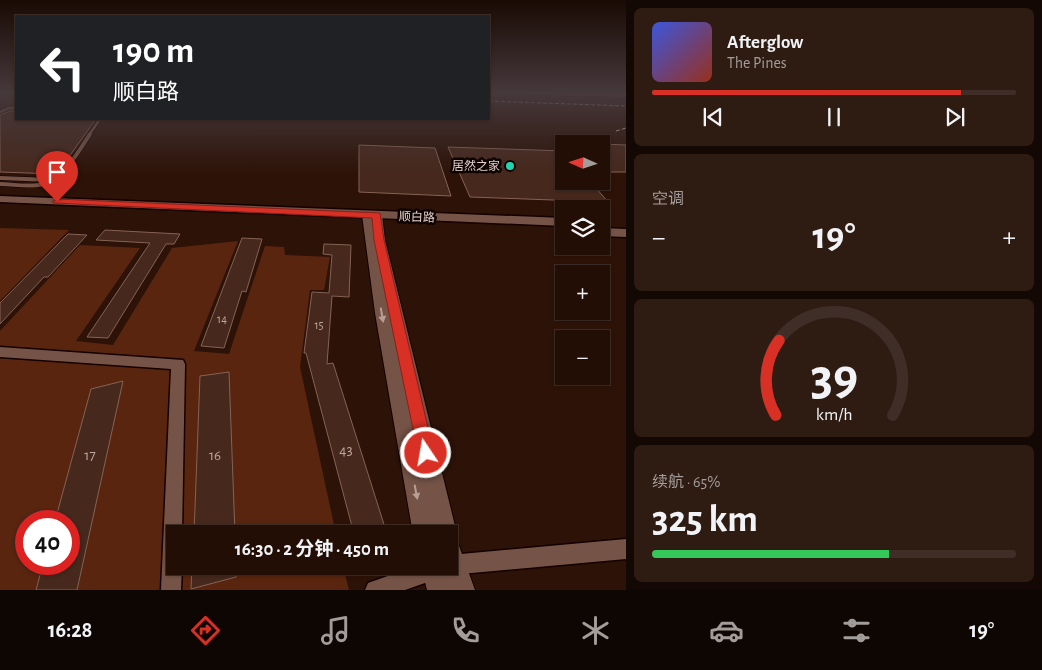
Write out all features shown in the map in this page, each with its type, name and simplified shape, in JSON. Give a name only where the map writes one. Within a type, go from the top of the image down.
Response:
[{"type":"main road","name":"顺白路","points":[[0,199],[555,230]]},
{"type":"main road","name":"顺白路","points":[[0,208],[372,219],[555,222]]},
{"type":"main road","points":[[610,224],[626,224]]},
{"type":"main road","points":[[610,233],[626,234]]},
{"type":"street","points":[[372,219],[387,342],[422,525]]},
{"type":"street","points":[[372,219],[379,240],[430,472],[444,525]]},
{"type":"street","points":[[0,352],[178,364],[171,590]]},
{"type":"street","points":[[458,567],[626,549]]},
{"type":"street","points":[[375,590],[422,575]]},
{"type":"street","points":[[450,575],[462,590]]},
{"type":"lane","points":[[0,184],[41,185],[52,180],[60,173],[99,120]]},
{"type":"lane","points":[[0,178],[52,180]]},
{"type":"shaded area","points":[[0,228],[69,230],[0,301]]},
{"type":"shaded area","points":[[238,241],[194,351],[229,354],[265,246],[284,247],[285,255],[330,257],[324,290],[310,290],[300,367],[334,525],[166,525],[166,575],[345,575],[349,590],[0,590],[0,331],[80,245],[140,248],[76,341],[113,345],[172,248]]},
{"type":"building","points":[[0,120],[95,120],[61,168],[54,174],[0,172]]},
{"type":"building","points":[[610,144],[626,145],[626,172],[610,172]]},
{"type":"building","points":[[359,145],[435,148],[451,196],[359,192]]},
{"type":"building","name":"居然之家","points":[[448,147],[555,151],[555,190],[598,190],[606,200],[555,200],[470,197]]},
{"type":"building","points":[[105,230],[180,234],[174,244],[166,244],[108,338],[87,337],[150,243],[96,240]]},
{"type":"building","points":[[68,234],[87,235],[0,324],[0,303]]},
{"type":"building","points":[[242,238],[262,239],[246,292],[242,291],[224,348],[201,346]]},
{"type":"building","points":[[324,244],[351,245],[349,297],[332,296],[327,364],[333,363],[384,525],[352,525],[306,353],[304,353],[312,292],[329,293],[332,255],[323,254]]},
{"type":"building","points":[[229,372],[235,525],[194,525],[200,376]]},
{"type":"building","points":[[123,381],[77,590],[36,590],[40,575],[80,575],[80,510],[58,510],[91,389]]},
{"type":"building","points":[[192,575],[236,575],[236,577],[191,589]]},
{"type":"railway","points":[[616,131],[626,128]]},
{"type":"place","name":"居然之家","points":[[510,166]]},
{"type":"route","points":[[57,202],[377,215],[379,240],[426,453]]}]
